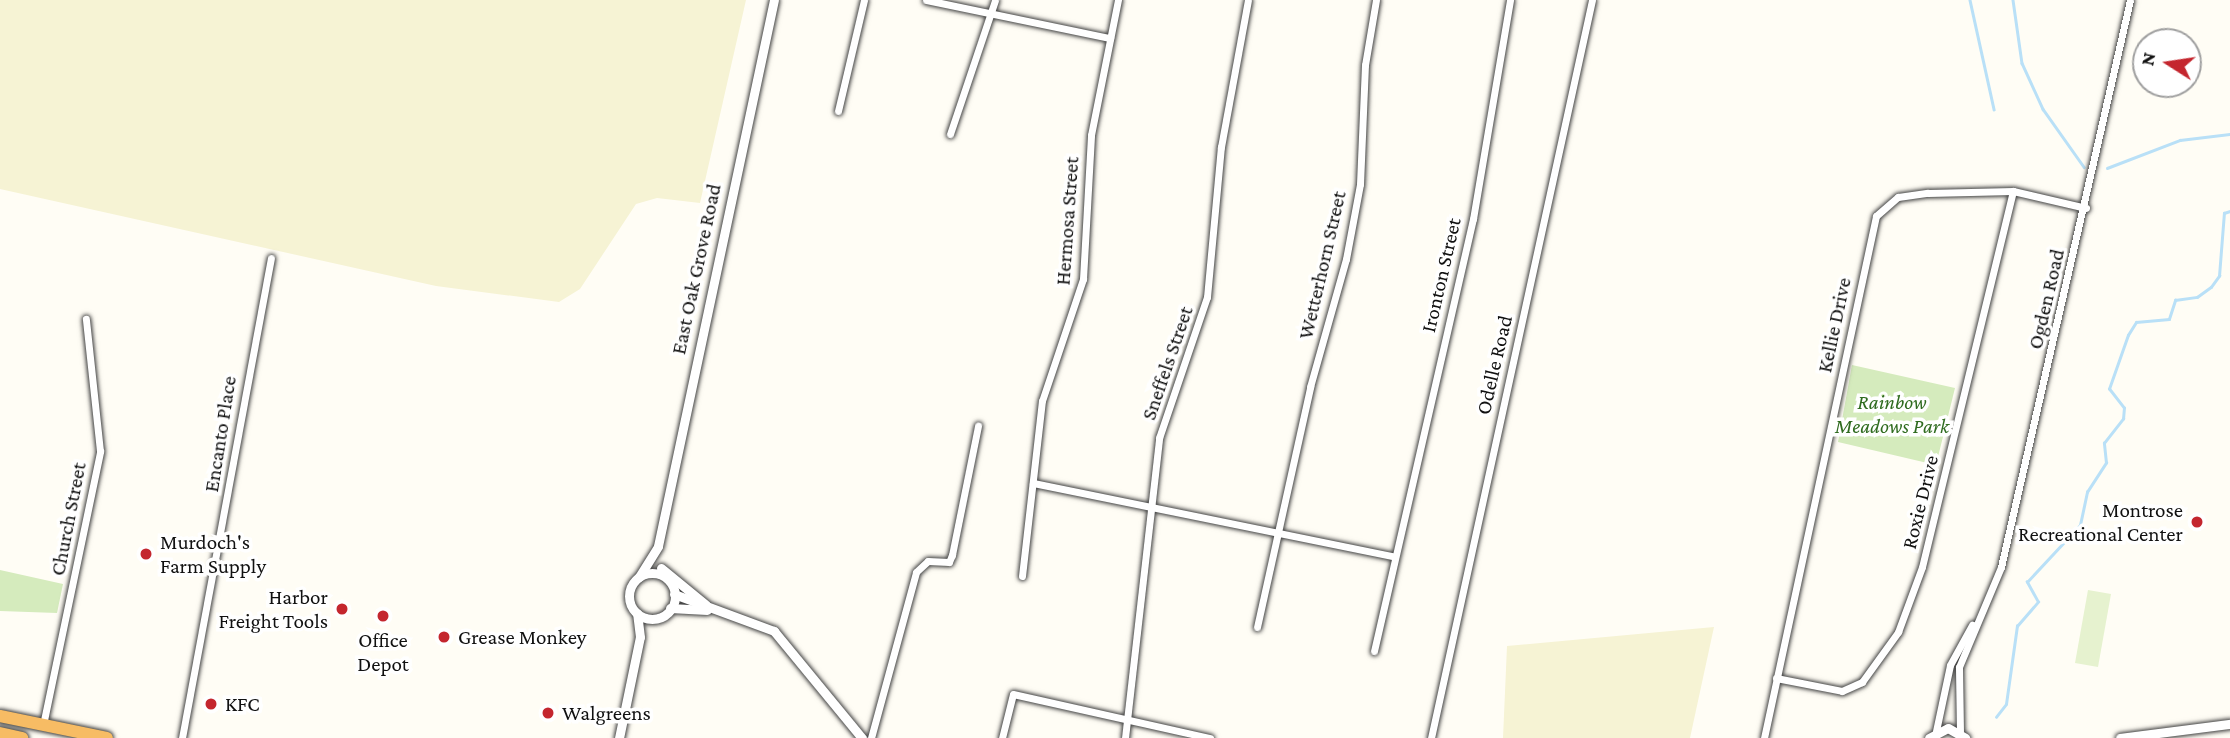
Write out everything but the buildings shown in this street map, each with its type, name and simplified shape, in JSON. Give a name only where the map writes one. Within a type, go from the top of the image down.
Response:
[{"type":"highway","points":[[0,716],[107,738]]},
{"type":"highway","points":[[0,733],[22,738]]},
{"type":"street","name":"East Oak Grove Road","points":[[639,577],[658,546],[774,0]]},
{"type":"street","points":[[838,111],[864,0]]},
{"type":"street","points":[[926,0],[991,18],[1110,38]]},
{"type":"street","points":[[950,134],[995,0]]},
{"type":"street","name":"Hermosa Street","points":[[1022,576],[1042,401],[1083,279],[1091,135],[1118,0]]},
{"type":"street","name":"Sneffels Street","points":[[1125,738],[1159,438],[1208,297],[1221,147],[1248,0]]},
{"type":"street","name":"Wetterhorn Street","points":[[1257,627],[1346,259],[1376,0]]},
{"type":"street","name":"Ironton Street","points":[[1374,651],[1473,219],[1510,0]]},
{"type":"street","name":"Odelle Road","points":[[1431,738],[1592,0]]},
{"type":"street","name":"Ogden Road","points":[[1965,736],[1959,667],[1986,604],[2085,208],[2130,0]]},
{"type":"street","name":"Kellie Drive","points":[[1764,738],[1876,216],[1898,197],[2013,191],[2085,208]]},
{"type":"street","name":"Roxie Drive","points":[[1776,678],[1842,691],[1862,682],[1898,632],[1922,567],[2013,191]]},
{"type":"street","name":"Encanto Place","points":[[182,738],[271,258]]},
{"type":"street","name":"Church Street","points":[[43,725],[100,452],[86,319]]},
{"type":"street","points":[[871,738],[916,572],[928,561],[949,562],[952,555],[978,426]]},
{"type":"street","points":[[1033,483],[1394,556]]},
{"type":"street","name":"East Oak Grove Road","points":[[658,546],[662,572]]},
{"type":"street","points":[[662,572],[674,594],[774,631],[862,738]]},
{"type":"street","points":[[619,738],[640,637],[637,614],[629,599],[639,577],[662,572],[707,606]]},
{"type":"street","points":[[640,637],[656,618],[670,608],[674,594]]},
{"type":"street","name":"Ogden Road","points":[[1933,734],[1950,665],[1986,604]]},
{"type":"street","points":[[670,608],[719,611]]},
{"type":"street","points":[[637,614],[656,618]]},
{"type":"street","points":[[1002,738],[1013,694],[1126,717],[1210,738]]},
{"type":"street","points":[[2120,738],[2230,724]]},
{"type":"street","points":[[1919,738],[1933,734],[1965,736]]},
{"type":"shaded area","points":[[0,0],[746,0],[700,203],[657,198],[636,204],[580,289],[559,302],[436,286],[0,189]]},
{"type":"shaded area","points":[[1714,627],[1690,738],[1503,738],[1507,646]]},
{"type":"green space","name":"Rainbow Meadows Park","points":[[1852,365],[1955,388],[1936,465],[1838,442]]},
{"type":"green space","points":[[0,570],[63,584],[57,613],[0,611]]},
{"type":"green space","points":[[2088,590],[2111,594],[2098,667],[2075,663]]},
{"type":"waterway","points":[[1970,0],[1994,109]]},
{"type":"waterway","points":[[2013,0],[2022,63],[2043,109],[2084,167]]},
{"type":"waterway","points":[[2107,168],[2180,140],[2230,134]]},
{"type":"waterway","points":[[1996,717],[2006,704],[2017,626],[2038,602],[2027,582],[2080,525],[2087,492],[2106,463],[2104,443],[2123,419],[2124,408],[2109,389],[2128,335],[2136,322],[2169,319],[2175,300],[2197,297],[2211,287],[2219,276],[2224,213],[2230,211]]},
{"type":"place","name":"Montrose Recreational Center","points":[[2197,522]]},
{"type":"place","name":"Murdoch's Farm Supply","points":[[146,554]]},
{"type":"place","name":"Harbor Freight Tools","points":[[342,609]]},
{"type":"place","name":"Office Depot","points":[[383,616]]},
{"type":"place","name":"Grease Monkey","points":[[444,637]]},
{"type":"place","name":"KFC","points":[[211,704]]},
{"type":"place","name":"Walgreens","points":[[548,713]]}]
